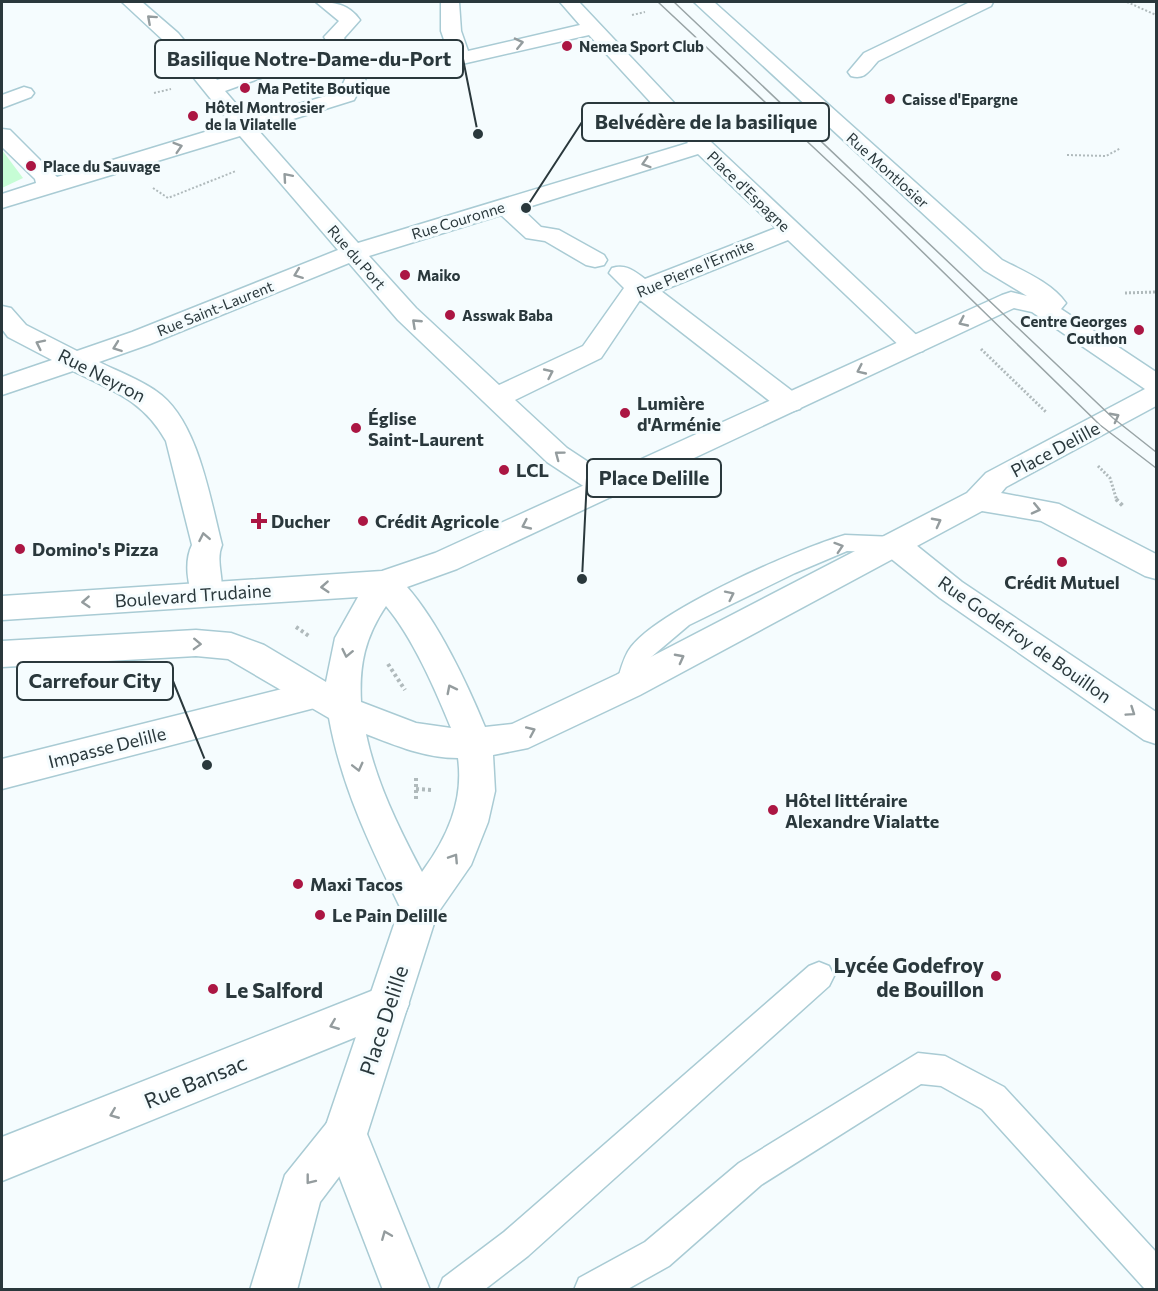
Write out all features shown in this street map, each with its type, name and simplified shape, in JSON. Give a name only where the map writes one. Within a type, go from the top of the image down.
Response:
[{"type":"street","name":"Rue du Port","points":[[131,2],[171,37],[244,127],[407,314],[557,455],[607,488]]},
{"type":"street","points":[[325,2],[350,20],[334,37],[341,50],[359,71]]},
{"type":"street","points":[[450,2],[448,21],[454,45],[462,58]]},
{"type":"street","name":"Place d'Espagne","points":[[569,2],[702,146],[914,345]]},
{"type":"street","name":"Rue Montlosier","points":[[703,2],[993,265],[1023,281],[1053,303],[1063,321]]},
{"type":"street","points":[[858,72],[871,57],[984,2]]},
{"type":"street","points":[[359,71],[462,58],[593,28]]},
{"type":"street","points":[[213,88],[265,70],[341,50]]},
{"type":"street","points":[[2,201],[347,96],[359,71]]},
{"type":"street","points":[[2,102],[24,93]]},
{"type":"street","points":[[2,135],[46,177],[48,186]]},
{"type":"street","name":"Rue Couronne","points":[[352,253],[702,146]]},
{"type":"street","points":[[505,206],[534,233],[551,235],[595,260]]},
{"type":"street","name":"Rue Pierre l'Ermite","points":[[496,398],[592,352],[626,299],[643,289],[790,231]]},
{"type":"street","name":"Rue Saint-Laurent","points":[[2,386],[141,338],[352,253]]},
{"type":"street","name":"Rue Montlosier","points":[[993,265],[1011,300]]},
{"type":"street","points":[[621,273],[790,403]]},
{"type":"street","points":[[331,702],[355,628],[384,583],[446,561],[1011,300],[1033,315],[1063,321],[1156,384]]},
{"type":"street","name":"Rue Neyron","points":[[2,314],[17,332],[148,398],[172,427],[180,441],[207,545],[202,556],[207,594]]},
{"type":"street","name":"Place Delille","points":[[331,702],[413,737],[440,743],[474,743],[516,738],[628,686],[895,545],[978,500],[996,480],[1156,395]]},
{"type":"street","points":[[978,500],[1048,512],[1156,568]]},
{"type":"street","name":"Rue Godefroy de Bouillon","points":[[895,545],[951,590],[1156,730]]},
{"type":"street","name":"Boulevard Trudaine","points":[[2,608],[384,583]]},
{"type":"street","name":"Place Delille","points":[[273,1290],[301,1191],[345,1134],[420,906],[458,853],[470,822],[477,791],[474,743],[454,694],[407,609],[384,583]]},
{"type":"street","points":[[2,654],[196,643],[231,646],[252,654],[331,702],[391,852],[420,906]]},
{"type":"street","name":"Impasse Delille","points":[[2,774],[331,702]]},
{"type":"street","name":"Rue Bansac","points":[[2,1160],[388,1004]]},
{"type":"street","points":[[345,1134],[407,1290]]},
{"type":"lane","points":[[455,1290],[516,1244],[819,976]]},
{"type":"lane","points":[[591,1290],[657,1254],[750,1174],[918,1068],[945,1071],[993,1098],[1156,1276]]},
{"type":"path","points":[[1127,2],[1156,15]]},
{"type":"path","points":[[632,15],[645,12]]},
{"type":"path","points":[[744,130],[758,126]]},
{"type":"path","points":[[1067,155],[1106,156],[1121,148]]},
{"type":"path","points":[[1125,293],[1156,292]]},
{"type":"path","points":[[978,346],[1051,417]]},
{"type":"path","points":[[1092,459],[1110,478],[1117,501],[1125,507]]},
{"type":"path","points":[[387,663],[411,700]]},
{"type":"path","points":[[416,789],[442,790]]},
{"type":"green space","points":[[2,150],[23,178],[2,188]]},
{"type":"tram line","points":[[658,2],[858,189],[1100,425],[1156,468]]},
{"type":"tram line","points":[[674,2],[1113,418],[1156,452]]},
{"type":"place","name":"Nemea Sport Club","points":[[567,46]]},
{"type":"place","name":"Ma Petite Boutique","points":[[245,88]]},
{"type":"place","name":"Caisse d'Epargne","points":[[890,99]]},
{"type":"place","name":"Hôtel Montrosier de la Vilatelle","points":[[193,116]]},
{"type":"place","name":"Basilique Notre-Dame-du-Port","points":[[478,134]]},
{"type":"place","name":"Place du Sauvage","points":[[31,166]]},
{"type":"place","name":"Belvédère de la basilique","points":[[526,208]]},
{"type":"place","name":"Maiko","points":[[405,275]]},
{"type":"place","name":"Asswak Baba","points":[[450,315]]},
{"type":"place","name":"Centre Georges Couthon","points":[[1139,330]]},
{"type":"place","name":"Lumière d'Arménie","points":[[625,413]]},
{"type":"place","name":"Église Saint-Laurent","points":[[356,428]]},
{"type":"place","name":"LCL","points":[[504,470]]},
{"type":"place","name":"Ducher","points":[[259,521]]},
{"type":"place","name":"Crédit Agricole","points":[[363,521]]},
{"type":"place","name":"Domino's Pizza","points":[[20,549]]},
{"type":"place","name":"Crédit Mutuel","points":[[1062,562]]},
{"type":"place","name":"Place Delille","points":[[582,579]]},
{"type":"place","name":"Carrefour City","points":[[207,765]]},
{"type":"place","name":"Hôtel littéraire Alexandre Vialatte","points":[[773,810]]},
{"type":"place","name":"Maxi Tacos","points":[[298,884]]},
{"type":"place","name":"Le Pain Delille","points":[[320,915]]},
{"type":"place","name":"Lycée Godefroy de Bouillon","points":[[996,976]]},
{"type":"place","name":"Le Salford","points":[[213,989]]}]
